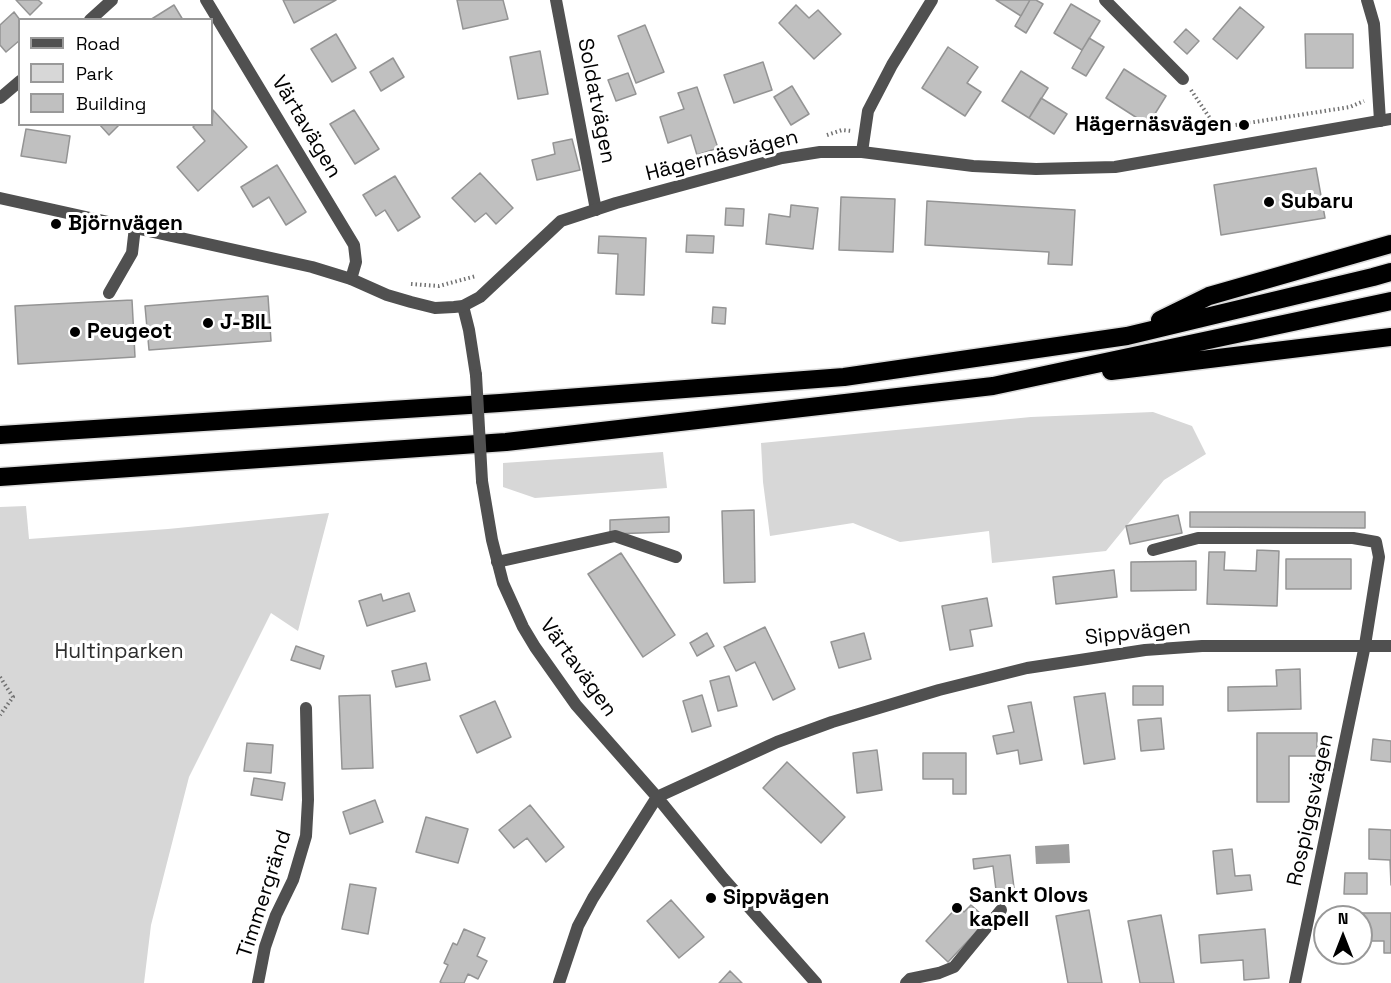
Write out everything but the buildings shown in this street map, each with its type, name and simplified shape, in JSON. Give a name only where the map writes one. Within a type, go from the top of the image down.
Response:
[{"type":"highway","points":[[1127,336],[1209,296],[1391,244]]},
{"type":"highway","points":[[0,435],[500,403],[844,377],[1127,336],[1391,272]]},
{"type":"highway","points":[[993,386],[1391,301]]},
{"type":"highway","points":[[0,477],[506,441],[993,386],[1391,337]]},
{"type":"street","points":[[92,18],[111,0]]},
{"type":"street","name":"Värtavägen","points":[[206,0],[354,245],[356,262],[351,279]]},
{"type":"street","name":"Soldatvägen","points":[[556,0],[596,210]]},
{"type":"street","points":[[862,152],[868,111],[892,65],[932,0]]},
{"type":"street","points":[[1105,0],[1184,79]]},
{"type":"street","points":[[1367,0],[1374,24],[1385,120]]},
{"type":"street","points":[[0,98],[18,83]]},
{"type":"street","name":"Hägernäsvägen","points":[[463,306],[480,297],[561,221],[782,158],[820,152],[862,152],[973,166],[1036,170],[1115,167],[1385,120]]},
{"type":"street","points":[[0,198],[312,267],[351,279],[387,295],[435,308],[463,306]]},
{"type":"street","points":[[109,293],[132,253],[135,227]]},
{"type":"street","name":"Värtavägen","points":[[463,306],[476,375],[482,481],[497,562],[503,583],[535,647],[576,705],[816,983]]},
{"type":"street","points":[[497,562],[615,536],[676,557]]},
{"type":"street","name":"Rospiggsvägen","points":[[1153,550],[1198,538],[1353,538],[1376,542],[1379,557],[1365,645],[1295,983]]},
{"type":"street","name":"Sippvägen","points":[[657,797],[810,729],[939,690],[1027,668],[1145,650],[1202,646],[1391,646]]},
{"type":"street","name":"Timmergränd","points":[[258,983],[264,947],[293,880],[306,836],[308,800],[306,708]]},
{"type":"street","points":[[559,983],[579,926],[593,898],[657,797]]},
{"type":"street","points":[[906,983],[910,979],[939,973],[954,967],[1001,910]]},
{"type":"path","points":[[1184,79],[1227,148]]},
{"type":"path","points":[[0,677],[13,697],[0,714]]},
{"type":"green space","points":[[1153,412],[1192,426],[1206,454],[1164,480],[1106,551],[992,563],[989,531],[900,542],[853,523],[770,536],[761,443],[1031,417]]},
{"type":"green space","points":[[663,452],[667,488],[535,498],[503,487],[503,463]]},
{"type":"green space","name":"Hultinparken","points":[[26,506],[29,539],[168,529],[329,513],[298,631],[271,613],[189,777],[151,925],[144,983],[0,983],[0,507]]},
{"type":"shaded area","points":[[1069,844],[1070,863],[1036,864],[1035,846]]},
{"type":"place","name":"Hägernäsvägen","points":[[1244,125]]},
{"type":"place","name":"Subaru","points":[[1269,202]]},
{"type":"place","name":"Björnvägen","points":[[56,224]]},
{"type":"place","name":"J-BIL","points":[[208,323]]},
{"type":"place","name":"Peugeot","points":[[75,332]]},
{"type":"place","name":"Sippvägen","points":[[711,898]]},
{"type":"place","name":"Sankt Olovs kapell","points":[[957,908]]}]
